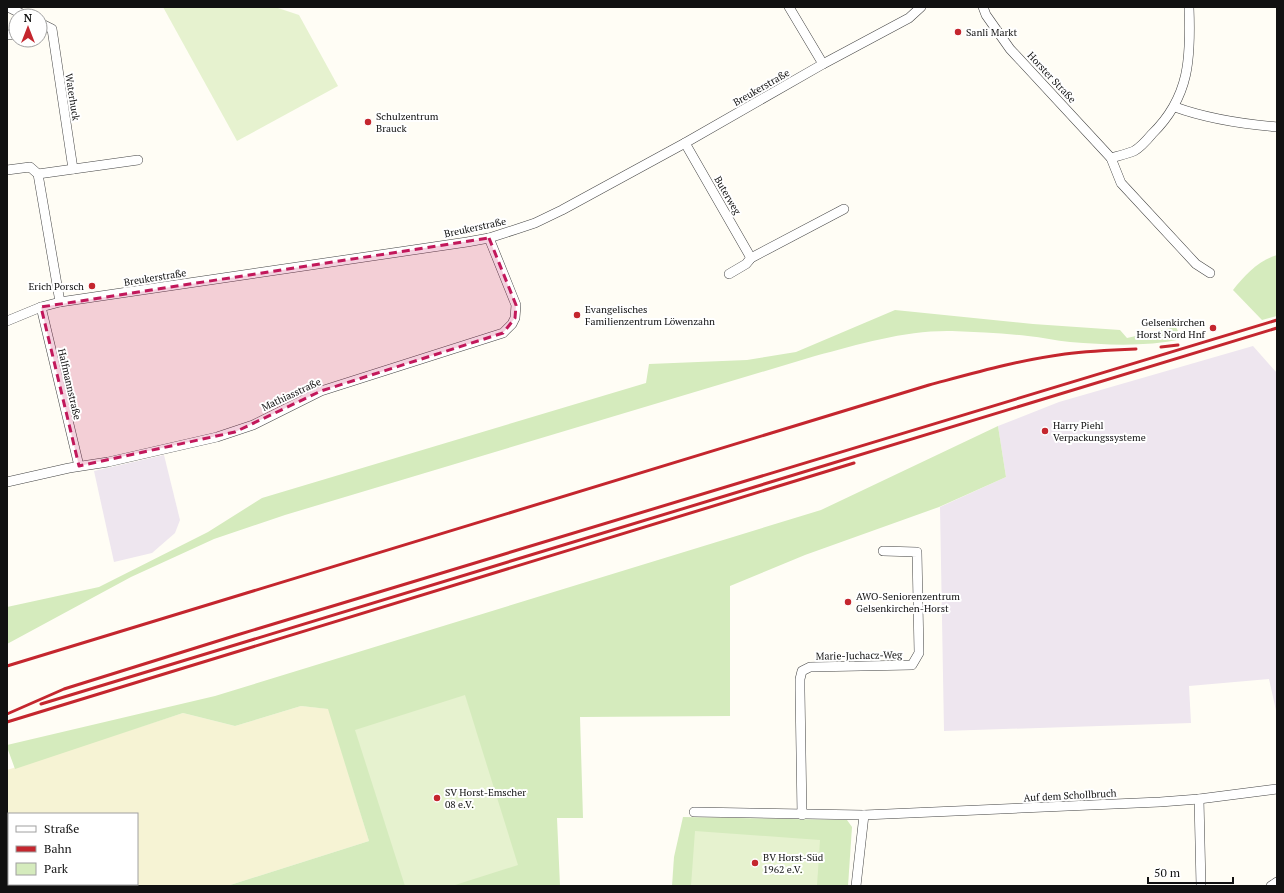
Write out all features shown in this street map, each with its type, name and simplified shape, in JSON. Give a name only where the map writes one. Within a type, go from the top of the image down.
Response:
[{"type":"street","points":[[789,7],[823,64]]},
{"type":"street","name":"Breukerstraße","points":[[7,321],[41,307],[60,302],[489,238],[535,223],[562,210],[685,143],[823,64],[909,18],[920,7]]},
{"type":"street","name":"Horster Straße","points":[[983,7],[986,15],[1010,49],[1111,158]]},
{"type":"street","points":[[1189,7],[1189,59],[1186,74],[1174,107],[1160,127],[1138,148],[1111,158],[1121,183],[1196,264],[1210,273]]},
{"type":"street","points":[[48,27],[52,29]]},
{"type":"street","points":[[48,29],[52,29]]},
{"type":"street","name":"Waterhuck","points":[[52,29],[73,169]]},
{"type":"street","points":[[1174,107],[1211,118],[1246,125],[1277,128]]},
{"type":"street","name":"Buterweg","points":[[685,143],[751,258]]},
{"type":"street","points":[[38,174],[138,160]]},
{"type":"street","points":[[7,170],[30,167],[38,174],[60,302]]},
{"type":"street","points":[[729,274],[746,264],[751,258],[844,209]]},
{"type":"street","name":"Mathiasstraße","points":[[7,482],[79,466],[108,462],[229,433],[253,425],[321,391],[503,333],[512,324],[515,318],[516,305],[489,238]]},
{"type":"street","name":"Halfmannstraße","points":[[41,307],[79,466]]},
{"type":"street","name":"Marie-Juchacz-Weg","points":[[802,815],[800,691],[802,671],[810,667],[912,665],[919,653],[917,552],[883,551]]},
{"type":"street","name":"Auf dem Schollbruch","points":[[694,812],[864,815],[1069,807],[1198,799],[1277,789]]},
{"type":"street","points":[[1198,799],[1201,886]]},
{"type":"street","points":[[856,886],[864,815]]},
{"type":"street","points":[[1271,886],[1277,882]]},
{"type":"highlighted area","points":[[489,238],[516,305],[515,318],[503,333],[321,391],[235,432],[79,466],[41,307]]},
{"type":"shaded area","points":[[1253,346],[1277,373],[1277,715],[1269,679],[1189,686],[1191,723],[944,731],[940,507],[1006,477],[998,426],[1059,402]]},
{"type":"shaded area","points":[[164,455],[180,520],[175,533],[152,553],[114,562],[94,471]]},
{"type":"shaded area","points":[[301,706],[329,709],[369,841],[227,886],[87,886],[84,885],[138,885],[138,813],[8,813],[8,820],[7,819],[7,770],[183,713],[235,726]]},
{"type":"green space","points":[[163,7],[275,7],[299,15],[338,86],[237,141]]},
{"type":"green space","points":[[1277,255],[1277,316],[1262,320],[1233,290],[1252,269]]},
{"type":"green space","points":[[895,310],[1033,324],[1120,330],[1127,338],[1176,327],[1182,339],[1168,342],[1140,344],[1112,344],[1084,343],[1000,333],[935,331],[900,335],[849,347],[285,515],[214,539],[131,577],[7,644],[7,607],[99,587],[208,532],[262,498],[646,383],[649,364],[747,360],[796,352]]},
{"type":"green space","points":[[998,426],[1006,477],[939,507],[805,555],[730,586],[730,716],[580,717],[583,818],[557,818],[560,886],[227,886],[369,841],[328,709],[301,706],[235,726],[183,713],[15,769],[7,747],[7,745],[215,696],[821,510]]},
{"type":"green space","name":"SV Horst-Emscher 08 e.V.","points":[[465,695],[518,865],[452,886],[405,886],[355,730]]},
{"type":"green space","points":[[683,817],[847,820],[852,827],[848,886],[672,886],[674,857]]},
{"type":"green space","name":"BV Horst-Süd 1962 e.V.","points":[[695,831],[820,840],[817,886],[691,886]]},
{"type":"railway","points":[[7,714],[64,689],[237,635],[1277,320]]},
{"type":"railway","points":[[41,704],[1277,328]]},
{"type":"railway","points":[[1161,347],[1178,345]]},
{"type":"railway","points":[[7,666],[929,385],[997,367],[1065,354],[1136,349]]},
{"type":"railway","points":[[7,722],[854,463]]},
{"type":"place","name":"Sanli Markt","points":[[958,32]]},
{"type":"place","name":"Schulzentrum Brauck","points":[[368,122]]},
{"type":"place","name":"Erich Porsch","points":[[92,286]]},
{"type":"place","name":"Evangelisches Familienzentrum Löwenzahn","points":[[577,315]]},
{"type":"place","name":"Gelsenkirchen Horst Nord Hnf","points":[[1213,328]]},
{"type":"place","name":"Harry Piehl Verpackungssysteme","points":[[1045,431]]},
{"type":"place","name":"AWO-Seniorenzentrum Gelsenkirchen-Horst","points":[[848,602]]},
{"type":"place","name":"SV Horst-Emscher 08 e.V.","points":[[437,798]]},
{"type":"place","name":"BV Horst-Süd 1962 e.V.","points":[[755,863]]}]
